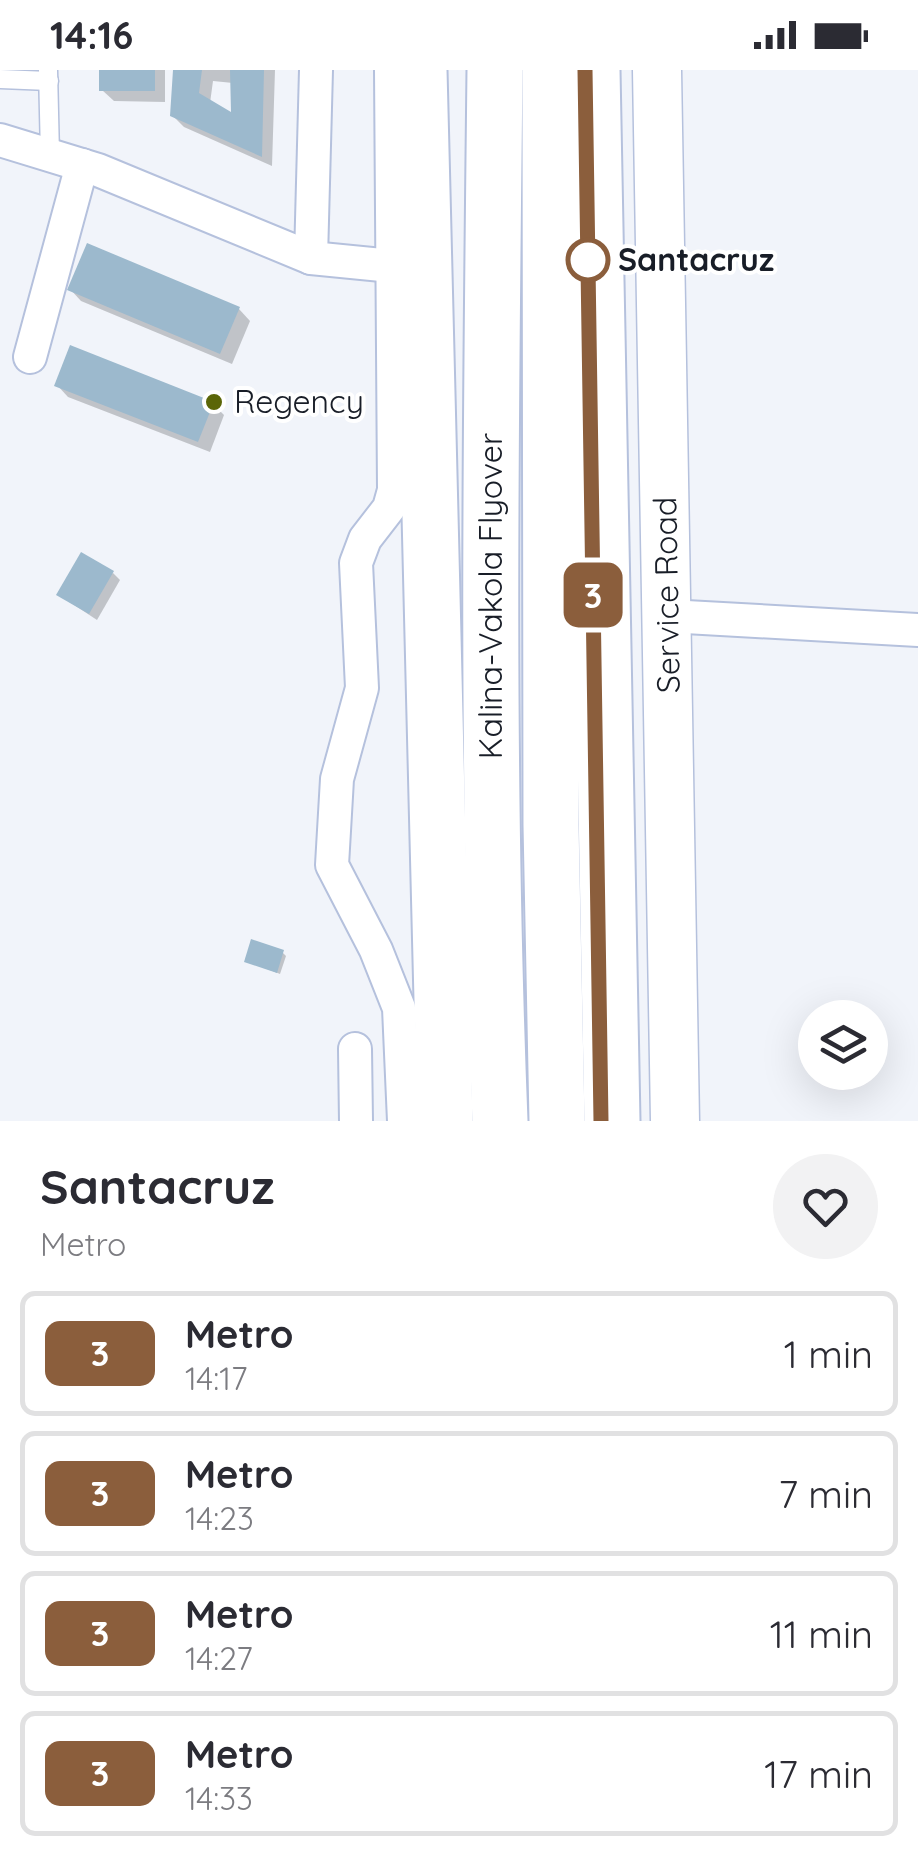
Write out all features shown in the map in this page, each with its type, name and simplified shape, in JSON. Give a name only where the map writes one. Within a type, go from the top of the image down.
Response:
[{"type":"highway","points":[[418,70],[445,1121]]},
{"type":"highway","points":[[440,70],[462,1121]]},
{"type":"highway","name":"Kalina-Vakola Flyover","points":[[494,70],[490,610],[500,1121]]},
{"type":"highway","name":"Kalina-Vakola Flyover","points":[[550,70],[552,825],[557,1121]]},
{"type":"highway","points":[[592,70],[612,1121]]},
{"type":"street","points":[[311,258],[316,70]]},
{"type":"street","points":[[390,70],[394,490],[389,508],[364,539],[356,563],[362,688],[338,779],[332,864],[376,950],[400,1008],[404,1121]]},
{"type":"street","name":"Service Road","points":[[657,70],[675,1121]]},
{"type":"street","points":[[0,140],[66,160],[311,258],[392,266]]},
{"type":"street","points":[[30,357],[66,160]]},
{"type":"street","points":[[668,616],[918,630]]},
{"type":"street","points":[[355,1049],[356,1121]]},
{"type":"lane","points":[[0,78],[48,76],[66,160]]},
{"type":"building","points":[[99,70],[155,70],[155,91],[99,91]]},
{"type":"building","points":[[173,70],[202,70],[199,93],[231,112],[230,70],[264,70],[262,157],[170,116]]},
{"type":"building","points":[[87,243],[240,307],[220,354],[67,290]]},
{"type":"building","points":[[70,345],[214,402],[198,442],[54,386]]},
{"type":"building","points":[[81,552],[114,571],[89,614],[56,595]]},
{"type":"building","points":[[251,939],[284,950],[277,973],[244,962]]},
{"type":"metro line","name":"3","points":[[585,70],[601,1121]]},
{"type":"place","name":"Santacruz","points":[[588,260]]},
{"type":"place","name":"Regency","points":[[214,402]]}]
